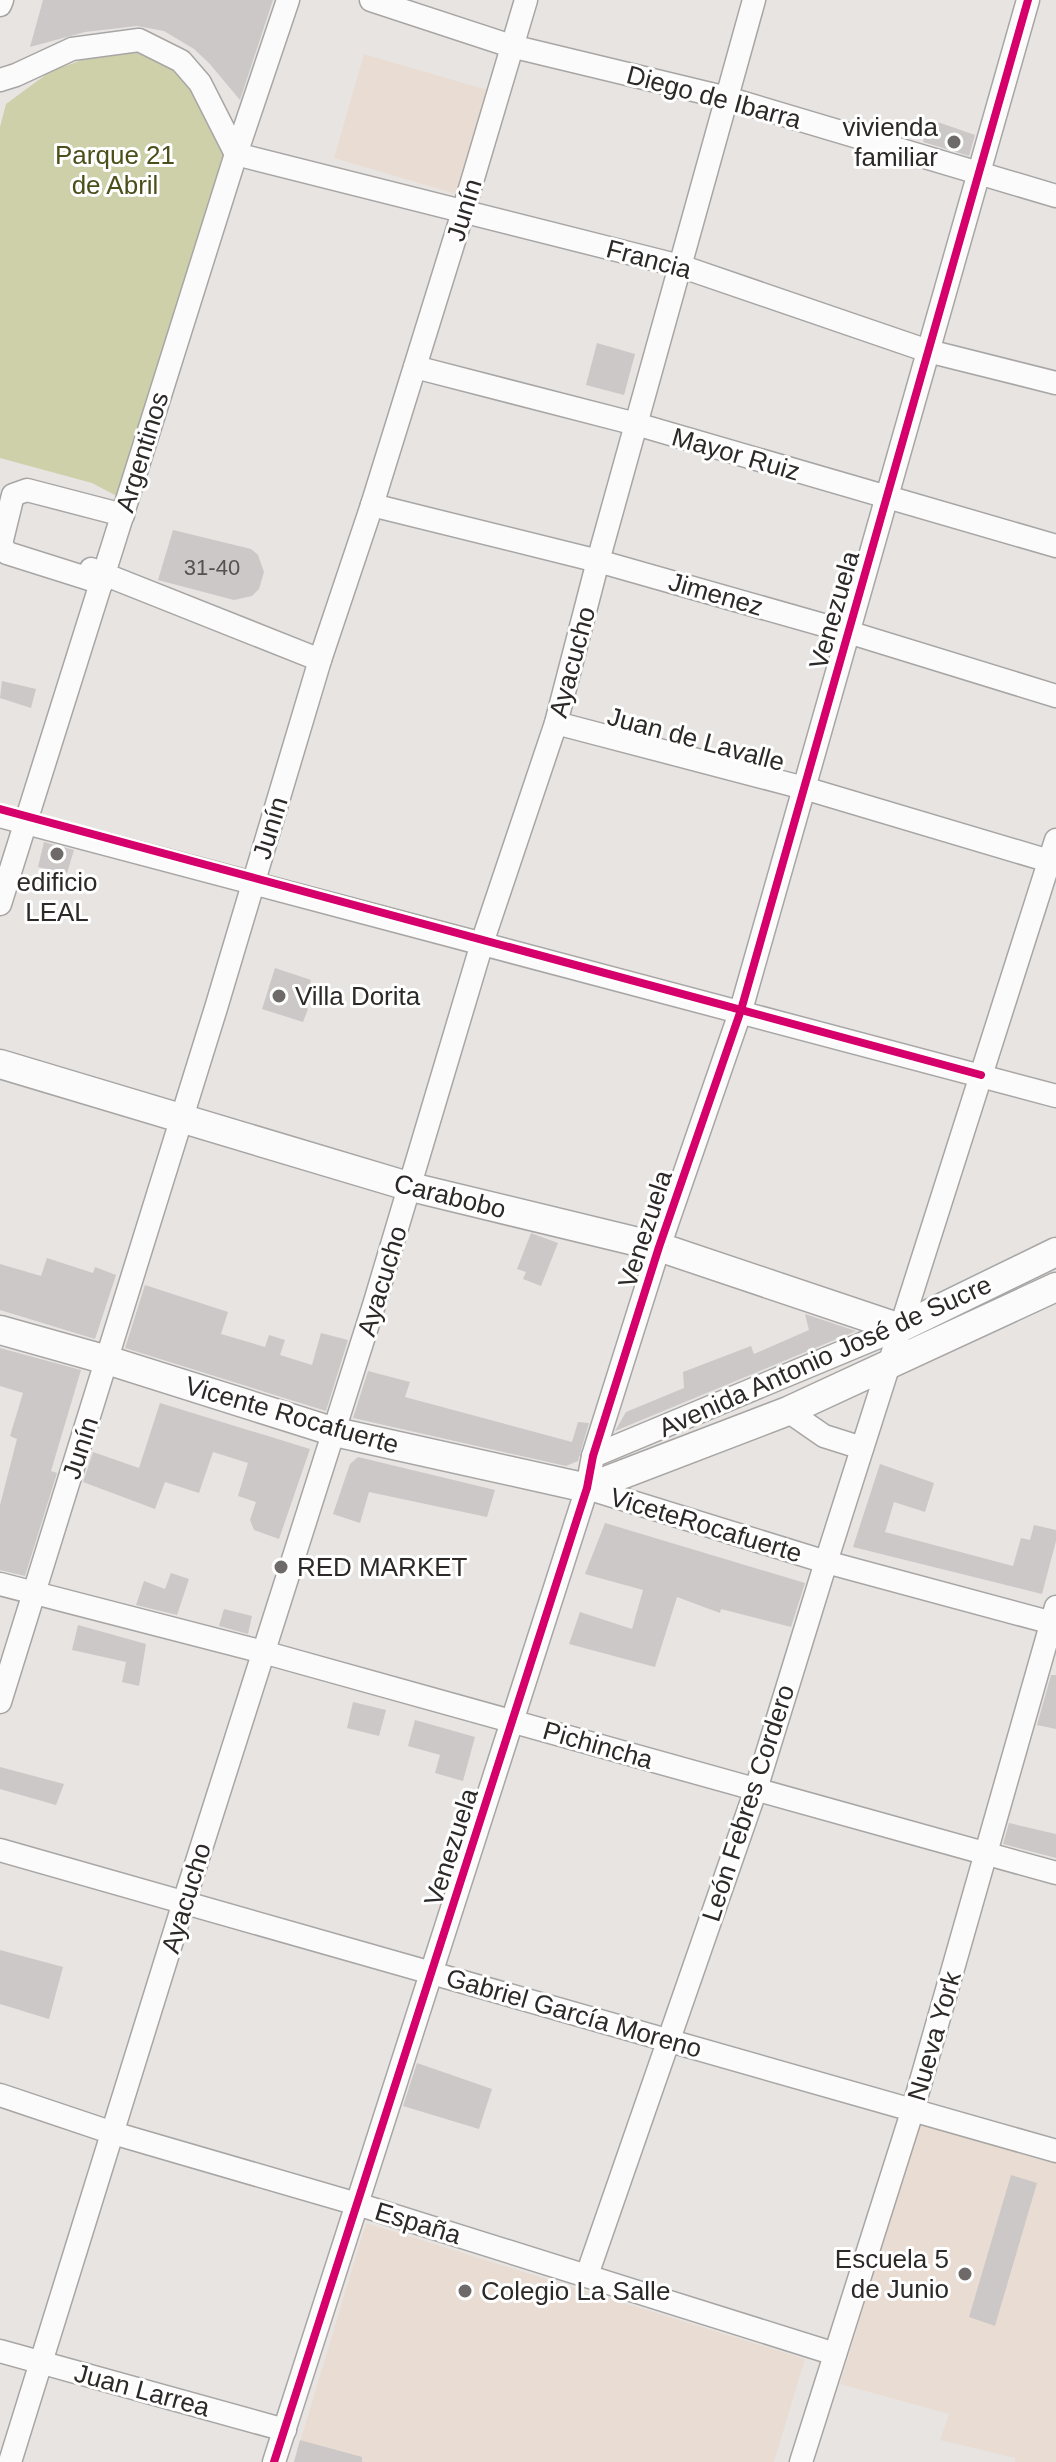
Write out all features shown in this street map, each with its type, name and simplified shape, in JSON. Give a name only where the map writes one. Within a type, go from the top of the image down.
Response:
[{"type":"main road","name":"Carabobo","points":[[0,1064],[411,1187],[659,1247],[900,1328]]},
{"type":"main road","name":"Avenida Antonio José de Sucre","points":[[900,1328],[1056,1252]]},
{"type":"main road","name":"Avenida Antonio José de Sucre","points":[[587,1488],[788,1411],[1056,1287]]},
{"type":"main road","name":"Vicente Rocafuerte","points":[[0,1330],[107,1360],[335,1432],[587,1488]]},
{"type":"street","name":"Argentinos","points":[[0,904],[236,154],[288,0]]},
{"type":"street","name":"Diego de Ibarra","points":[[371,0],[511,46],[727,98],[1056,196]]},
{"type":"street","name":"Junín","points":[[0,1702],[320,660],[372,505],[463,212],[526,0]]},
{"type":"street","name":"Ayacucho","points":[[10,2462],[184,1902],[335,1432],[483,942],[556,723],[754,0]]},
{"type":"street","name":"Venezuela","points":[[274,2462],[587,1488],[593,1456],[659,1247],[740,1014],[1028,0]]},
{"type":"street","points":[[0,80],[72,49],[139,40],[181,61],[200,83],[236,154]]},
{"type":"street","name":"Francia","points":[[236,154],[680,266],[928,351],[1056,383]]},
{"type":"street","name":"Mayor Ruiz","points":[[415,367],[636,424],[1056,546]]},
{"type":"street","points":[[103,578],[7,553],[1,544],[13,495],[27,490],[123,515]]},
{"type":"street","name":"Jimenez","points":[[372,505],[598,561],[848,632],[1056,696]]},
{"type":"street","points":[[74,564],[103,578],[320,660]]},
{"type":"street","name":"Juan de Lavalle","points":[[556,723],[1054,855]]},
{"type":"street","points":[[0,816],[1056,1096]]},
{"type":"street","name":"León Febres Cordero","points":[[587,2275],[756,1789],[900,1328],[1054,855]]},
{"type":"street","name":"Avenida Antonio José de Sucre","points":[[593,1456],[900,1328]]},
{"type":"street","points":[[788,1411],[824,1436],[862,1448]]},
{"type":"street","name":"ViceteRocafuerte","points":[[587,1488],[826,1562]]},
{"type":"street","points":[[826,1562],[1055,1618]]},
{"type":"street","name":"Pichincha","points":[[0,1584],[263,1652],[1056,1873]]},
{"type":"street","name":"Nueva York","points":[[801,2462],[913,2109],[1055,1618]]},
{"type":"street","name":"Gabriel García Moreno","points":[[0,1850],[1056,2151]]},
{"type":"street","name":"España","points":[[0,2095],[113,2133],[357,2204],[835,2354]]},
{"type":"street","name":"Juan Larrea","points":[[0,2351],[285,2430]]},
{"type":"shaded area","points":[[364,54],[501,94],[470,198],[334,158]]},
{"type":"shaded area","name":"Escuela 5 de Junio","points":[[919,2123],[1056,2164],[1056,2462],[1015,2462],[1015,2458],[940,2440],[949,2414],[840,2384]]},
{"type":"shaded area","name":"Colegio La Salle","points":[[366,2223],[805,2359],[774,2462],[294,2462]]},
{"type":"green space","name":"Parque 21 de Abril","points":[[126,52],[158,56],[190,71],[238,156],[132,504],[92,483],[0,458],[0,127],[6,104],[51,71],[85,59]]},
{"type":"building","points":[[43,0],[273,0],[240,100],[194,49],[164,31],[137,26],[85,32],[30,47]]},
{"type":"building","name":"vivienda familiar","points":[[929,119],[975,135],[969,156],[923,142]]},
{"type":"building","points":[[597,343],[635,354],[624,395],[586,385]]},
{"type":"building","points":[[173,530],[251,549],[258,555],[264,572],[259,589],[252,596],[234,600],[158,580]]},
{"type":"building","points":[[2,681],[36,689],[31,708],[0,698]]},
{"type":"building","name":"edificio LEAL","points":[[44,842],[74,850],[67,873],[38,867]]},
{"type":"building","name":"Villa Dorita","points":[[275,968],[311,980],[303,1005],[308,1009],[303,1022],[262,1009]]},
{"type":"building","points":[[531,1233],[558,1243],[541,1286],[523,1279],[526,1272],[517,1269]]},
{"type":"building","points":[[47,1258],[93,1273],[95,1267],[116,1275],[95,1339],[0,1310],[0,1264],[41,1276]]},
{"type":"building","points":[[145,1285],[228,1312],[221,1334],[265,1347],[269,1335],[285,1340],[280,1355],[312,1365],[321,1333],[348,1340],[326,1411],[125,1348]]},
{"type":"building","points":[[805,1314],[856,1331],[615,1431],[626,1412],[684,1388],[683,1372],[751,1346],[754,1354],[809,1330]]},
{"type":"building","points":[[0,1348],[81,1370],[51,1471],[57,1473],[25,1576],[0,1570],[0,1505],[17,1439],[10,1436],[23,1393],[0,1386]]},
{"type":"building","points":[[368,1371],[410,1382],[405,1397],[572,1442],[578,1422],[589,1423],[578,1461],[566,1466],[353,1418]]},
{"type":"building","points":[[160,1403],[310,1449],[279,1539],[254,1530],[250,1520],[256,1502],[238,1496],[248,1463],[213,1452],[199,1493],[165,1482],[155,1509],[83,1482],[93,1452],[139,1468]]},
{"type":"building","points":[[358,1457],[495,1490],[487,1517],[369,1492],[360,1523],[333,1514],[350,1464]]},
{"type":"building","points":[[880,1464],[934,1483],[925,1512],[894,1502],[885,1532],[1013,1566],[1021,1538],[1030,1540],[1034,1525],[1056,1530],[1042,1594],[853,1547]]},
{"type":"building","points":[[605,1523],[805,1583],[791,1627],[721,1609],[720,1613],[677,1597],[655,1667],[569,1644],[580,1612],[632,1629],[643,1590],[585,1574]]},
{"type":"building","points":[[171,1573],[189,1579],[177,1615],[136,1605],[144,1581],[165,1589]]},
{"type":"building","points":[[224,1609],[252,1616],[248,1634],[219,1626]]},
{"type":"building","points":[[78,1625],[146,1644],[139,1686],[122,1682],[126,1662],[72,1650]]},
{"type":"building","points":[[1051,1675],[1056,1675],[1056,1729],[1037,1725]]},
{"type":"building","points":[[353,1702],[386,1710],[379,1736],[347,1728]]},
{"type":"building","points":[[415,1720],[475,1737],[463,1781],[435,1773],[440,1755],[408,1746]]},
{"type":"building","points":[[0,1767],[64,1784],[56,1805],[0,1789]]},
{"type":"building","points":[[1009,1823],[1056,1834],[1056,1858],[1003,1844]]},
{"type":"building","points":[[0,1950],[63,1967],[49,2019],[0,2004]]},
{"type":"building","points":[[417,2063],[492,2089],[479,2129],[403,2106]]},
{"type":"building","points":[[1011,2175],[1037,2183],[995,2326],[969,2317]]},
{"type":"building","points":[[300,2440],[362,2457],[362,2462],[294,2462]]},
{"type":"cycle path","points":[[274,2462],[587,1488],[593,1456],[659,1247],[741,1010],[1028,0]]},
{"type":"cycle path","points":[[0,809],[981,1075]]},
{"type":"place","name":"vivienda familiar","points":[[954,142]]},
{"type":"place","name":"edificio LEAL","points":[[57,854]]},
{"type":"place","name":"Villa Dorita","points":[[279,996]]},
{"type":"place","name":"RED MARKET","points":[[281,1567]]},
{"type":"place","name":"Escuela 5 de Junio","points":[[965,2274]]},
{"type":"place","name":"Colegio La Salle","points":[[465,2291]]}]
